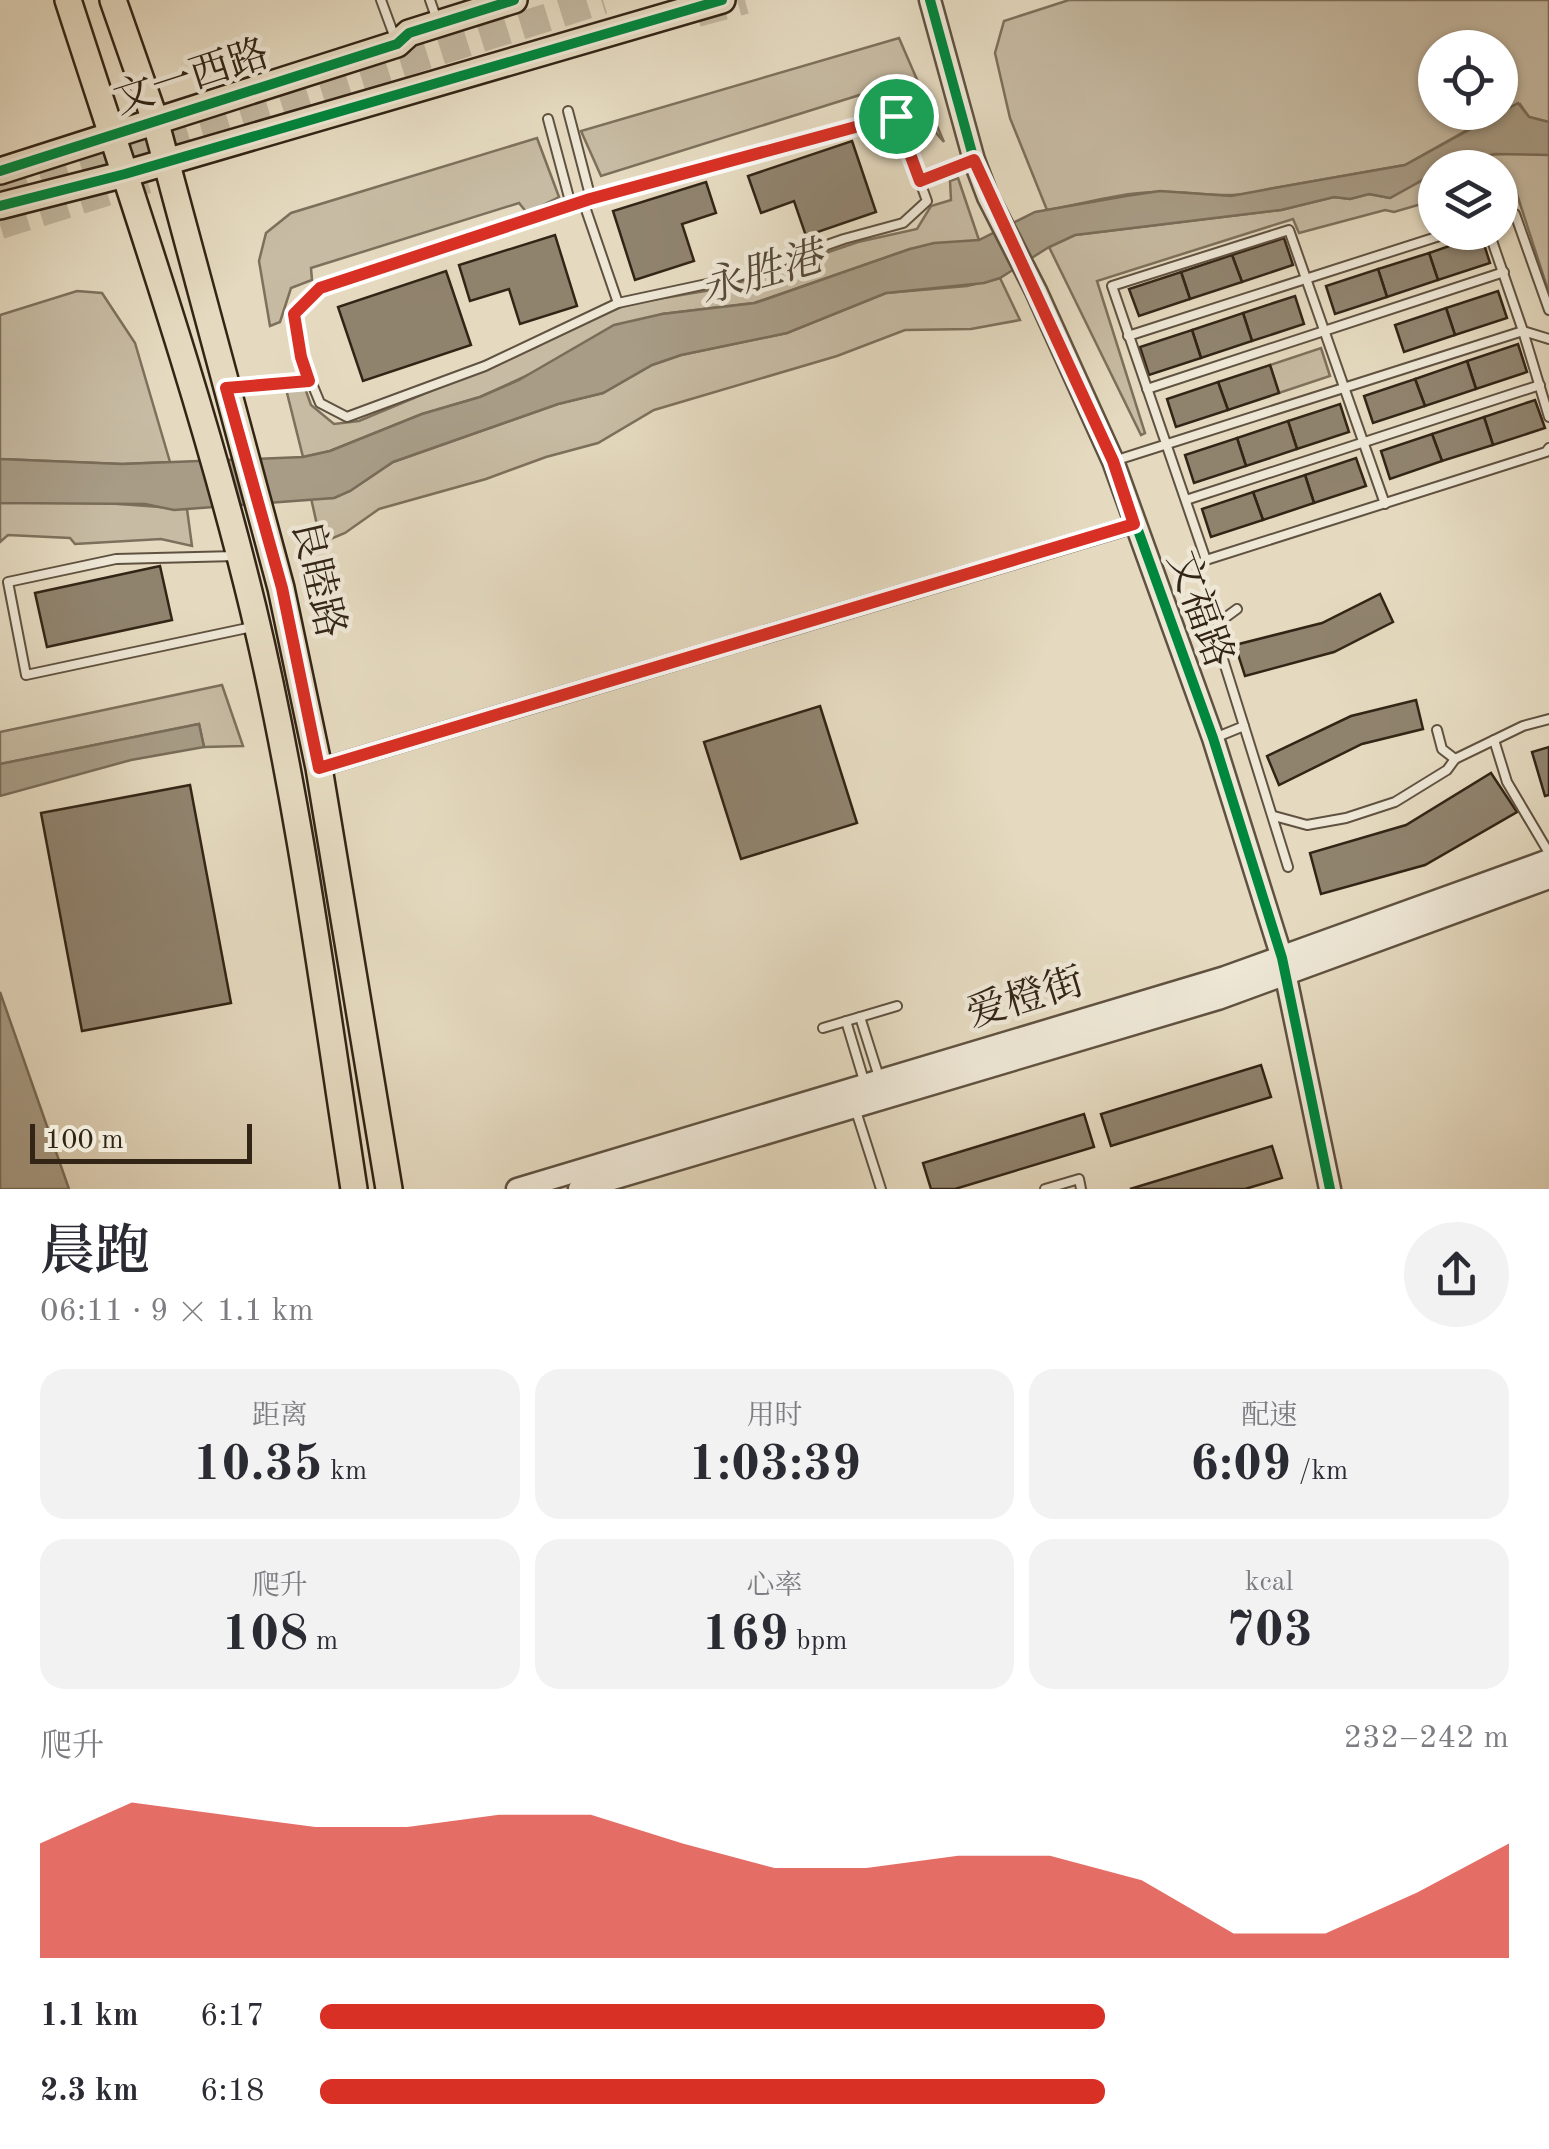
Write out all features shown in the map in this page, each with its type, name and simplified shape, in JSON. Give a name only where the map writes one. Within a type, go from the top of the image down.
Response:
[{"type":"main road","points":[[68,0],[125,174]]},
{"type":"main road","name":"良睦路","points":[[112,0],[156,120],[269,538],[319,768],[389,1189]]},
{"type":"main road","name":"文一西路","points":[[0,171],[397,44],[434,12],[514,0]]},
{"type":"main road","name":"文一西路","points":[[0,206],[165,163],[722,0]]},
{"type":"main road","name":"良睦路","points":[[125,174],[204,431],[257,626],[295,804],[354,1189]]},
{"type":"street","points":[[930,0],[974,160]]},
{"type":"street","name":"文福路","points":[[974,160],[1113,461],[1213,738],[1283,967],[1330,1189]]},
{"type":"street","points":[[319,768],[1134,524]]},
{"type":"street","name":"爱橙街","points":[[578,1189],[1218,1000],[1283,967],[1549,856]]},
{"type":"street","name":"爱橙街","points":[[517,1189],[1283,967],[1549,878]]},
{"type":"lane","points":[[381,0],[397,44]]},
{"type":"lane","points":[[568,111],[587,200],[618,303]]},
{"type":"lane","points":[[896,116],[920,181],[926,201],[904,223],[844,239],[730,280],[618,303],[484,366],[347,418],[320,403],[301,357],[294,314],[320,288],[587,200],[896,116]]},
{"type":"lane","points":[[548,118],[571,205]]},
{"type":"lane","points":[[920,181],[974,160]]},
{"type":"lane","points":[[1518,222],[1549,310]]},
{"type":"lane","points":[[1385,504],[1289,230],[1112,286],[1206,560],[1385,504],[1546,452],[1549,448]]},
{"type":"lane","points":[[1128,336],[1418,243]]},
{"type":"lane","points":[[1496,250],[1549,417]]},
{"type":"lane","points":[[1146,388],[1504,272]]},
{"type":"lane","points":[[1113,461],[1523,331],[1549,338]]},
{"type":"lane","points":[[226,388],[309,381]]},
{"type":"lane","points":[[1186,500],[1540,385]]},
{"type":"lane","points":[[237,548],[116,559],[8,582],[26,675],[257,626]]},
{"type":"lane","points":[[1237,608],[1218,623],[1216,637],[1288,867]]},
{"type":"lane","points":[[1274,816],[1307,825],[1346,818],[1395,802],[1446,770],[1455,759],[1549,718]]},
{"type":"lane","points":[[1213,738],[1244,726]]},
{"type":"lane","points":[[1437,730],[1442,749],[1455,759]]},
{"type":"lane","points":[[1494,740],[1508,782],[1549,856]]},
{"type":"lane","points":[[823,1028],[896,1006]]},
{"type":"lane","points":[[860,1017],[873,1083]]},
{"type":"lane","points":[[846,1021],[873,1083]]},
{"type":"lane","points":[[855,1107],[881,1189]]},
{"type":"lane","points":[[1045,1189],[1079,1179],[1081,1189]]},
{"type":"shaded area","points":[[1069,0],[1549,0],[1549,122],[1529,117],[1518,105],[1518,30],[1418,30],[1418,130],[1467,130],[1432,150],[1418,150],[1418,158],[1405,165],[1240,195],[1141,193],[1047,210],[1010,118],[995,53],[1004,21]]},
{"type":"shaded area","points":[[899,38],[944,142],[911,101],[890,98],[873,102],[866,93],[601,176],[581,131]]},
{"type":"shaded area","points":[[1518,103],[1529,117],[1549,122],[1549,155],[1518,154],[1518,150],[1432,150],[1469,130],[1518,130]]},
{"type":"shaded area","points":[[537,138],[559,197],[527,213],[519,203],[311,268],[312,280],[291,288],[280,322],[270,326],[259,261],[266,233],[291,213]]},
{"type":"shaded area","points":[[1518,153],[1549,155],[1549,293],[1518,197]]},
{"type":"shaded area","points":[[1418,158],[1418,182],[1390,198],[1369,194],[1350,199],[1334,197],[1281,210],[1075,235],[1000,278],[984,283],[886,293],[787,333],[681,355],[652,365],[603,393],[558,404],[393,462],[334,498],[174,510],[145,504],[0,503],[0,459],[122,464],[303,457],[480,397],[519,380],[614,325],[662,314],[755,303],[910,249],[979,240],[1035,212],[1160,191],[1231,196],[1405,165]]},
{"type":"shaded area","points":[[958,178],[979,240],[910,249],[754,303],[662,314],[480,397],[303,457],[284,381],[301,377],[311,405],[334,424],[359,421],[628,304],[723,288],[858,242],[917,229],[931,206],[951,200],[950,181]]},
{"type":"shaded area","points":[[1418,182],[1418,205],[1299,233],[1293,219],[1097,281],[1145,433],[1141,435],[1049,247],[1075,235],[1281,210],[1334,197],[1350,199],[1369,194],[1390,198]]},
{"type":"shaded area","points":[[1000,278],[1020,320],[971,329],[905,330],[837,356],[654,410],[598,443],[379,509],[345,533],[321,543],[311,498],[334,498],[350,491],[393,462],[558,404],[603,393],[652,365],[681,355],[787,333],[886,293],[967,286]]},
{"type":"shaded area","points":[[77,291],[102,293],[135,343],[170,462],[0,459],[0,315]]},
{"type":"shaded area","points":[[1321,348],[1330,376],[1279,393],[1270,365]]},
{"type":"shaded area","points":[[92,502],[187,509],[192,546],[161,539],[75,544],[70,538],[8,535],[0,542],[0,503]]},
{"type":"shaded area","points":[[222,685],[243,746],[204,747],[199,724],[0,764],[0,732]]},
{"type":"shaded area","points":[[199,724],[204,747],[131,760],[0,796],[0,764]]},
{"type":"shaded area","points":[[0,992],[69,1189],[0,1189]]},
{"type":"building","points":[[852,141],[876,212],[806,236],[794,201],[761,213],[748,176]]},
{"type":"building","points":[[706,182],[716,213],[682,224],[694,261],[635,280],[613,211]]},
{"type":"building","points":[[555,235],[577,306],[520,324],[509,289],[470,301],[459,265]]},
{"type":"building","points":[[1284,238],[1293,265],[1242,282],[1232,255]]},
{"type":"building","points":[[1486,250],[1490,263],[1438,280],[1429,253]]},
{"type":"building","points":[[1429,253],[1438,280],[1387,297],[1378,269]]},
{"type":"building","points":[[1232,255],[1242,282],[1190,299],[1181,272]]},
{"type":"building","points":[[1378,269],[1387,297],[1335,314],[1326,286]]},
{"type":"building","points":[[446,271],[471,345],[363,381],[338,307]]},
{"type":"building","points":[[1181,272],[1190,299],[1139,316],[1129,289]]},
{"type":"building","points":[[1498,291],[1507,318],[1455,335],[1446,308]]},
{"type":"building","points":[[1295,296],[1304,324],[1252,341],[1243,313]]},
{"type":"building","points":[[1446,308],[1455,335],[1404,352],[1395,325]]},
{"type":"building","points":[[1243,313],[1252,341],[1201,358],[1192,330]]},
{"type":"building","points":[[1192,330],[1201,358],[1149,375],[1140,347]]},
{"type":"building","points":[[1518,344],[1527,372],[1476,389],[1467,361]]},
{"type":"building","points":[[1467,361],[1476,389],[1425,406],[1415,379]]},
{"type":"building","points":[[1270,365],[1279,393],[1228,410],[1218,382]]},
{"type":"building","points":[[1415,379],[1425,406],[1373,423],[1364,396]]},
{"type":"building","points":[[1218,382],[1228,410],[1176,427],[1167,399]]},
{"type":"building","points":[[1535,400],[1545,428],[1493,445],[1484,417]]},
{"type":"building","points":[[1340,404],[1349,432],[1297,449],[1288,421]]},
{"type":"building","points":[[1484,417],[1493,445],[1442,461],[1432,434]]},
{"type":"building","points":[[1288,421],[1297,449],[1246,466],[1237,438]]},
{"type":"building","points":[[1432,434],[1442,461],[1390,479],[1381,451]]},
{"type":"building","points":[[1237,438],[1246,466],[1194,483],[1185,455]]},
{"type":"building","points":[[1356,458],[1366,486],[1314,503],[1305,475]]},
{"type":"building","points":[[1305,475],[1314,503],[1263,520],[1253,492]]},
{"type":"building","points":[[1253,492],[1263,520],[1211,537],[1202,509]]},
{"type":"building","points":[[160,566],[172,620],[47,647],[35,593]]},
{"type":"building","points":[[1380,594],[1393,622],[1334,652],[1245,676],[1235,645],[1322,623]]},
{"type":"building","points":[[1416,700],[1423,729],[1362,744],[1279,785],[1267,756],[1351,716]]},
{"type":"building","points":[[820,706],[857,823],[741,859],[704,742]]},
{"type":"building","points":[[1549,747],[1549,795],[1545,796],[1532,752]]},
{"type":"building","points":[[1491,773],[1517,812],[1425,865],[1321,894],[1310,853],[1406,825]]},
{"type":"building","points":[[190,785],[231,1003],[82,1031],[41,813]]},
{"type":"building","points":[[1261,1065],[1271,1097],[1111,1146],[1101,1114]]},
{"type":"building","points":[[1084,1114],[1094,1147],[955,1189],[931,1189],[923,1163]]},
{"type":"building","points":[[1272,1146],[1282,1178],[1245,1189],[1130,1189]]},
{"type":"tunnel","points":[[0,189],[603,0]]},
{"type":"tunnel","points":[[697,13],[745,0]]},
{"type":"tunnel","points":[[0,225],[152,178]]},
{"type":"cycle path","points":[[0,171],[397,44],[409,33],[514,0]]},
{"type":"cycle path","points":[[0,206],[125,174],[722,0]]},
{"type":"cycle path","points":[[930,0],[988,197],[1036,291],[1113,461],[1213,738],[1282,958],[1330,1189]]},
{"type":"route","points":[[896,116],[920,181],[974,160],[1113,461],[1134,524],[319,768],[282,588],[226,388],[309,381],[294,314],[320,288],[590,199],[896,116]]},
{"type":"water label","name":"永胜港","points":[[762,275]]}]
